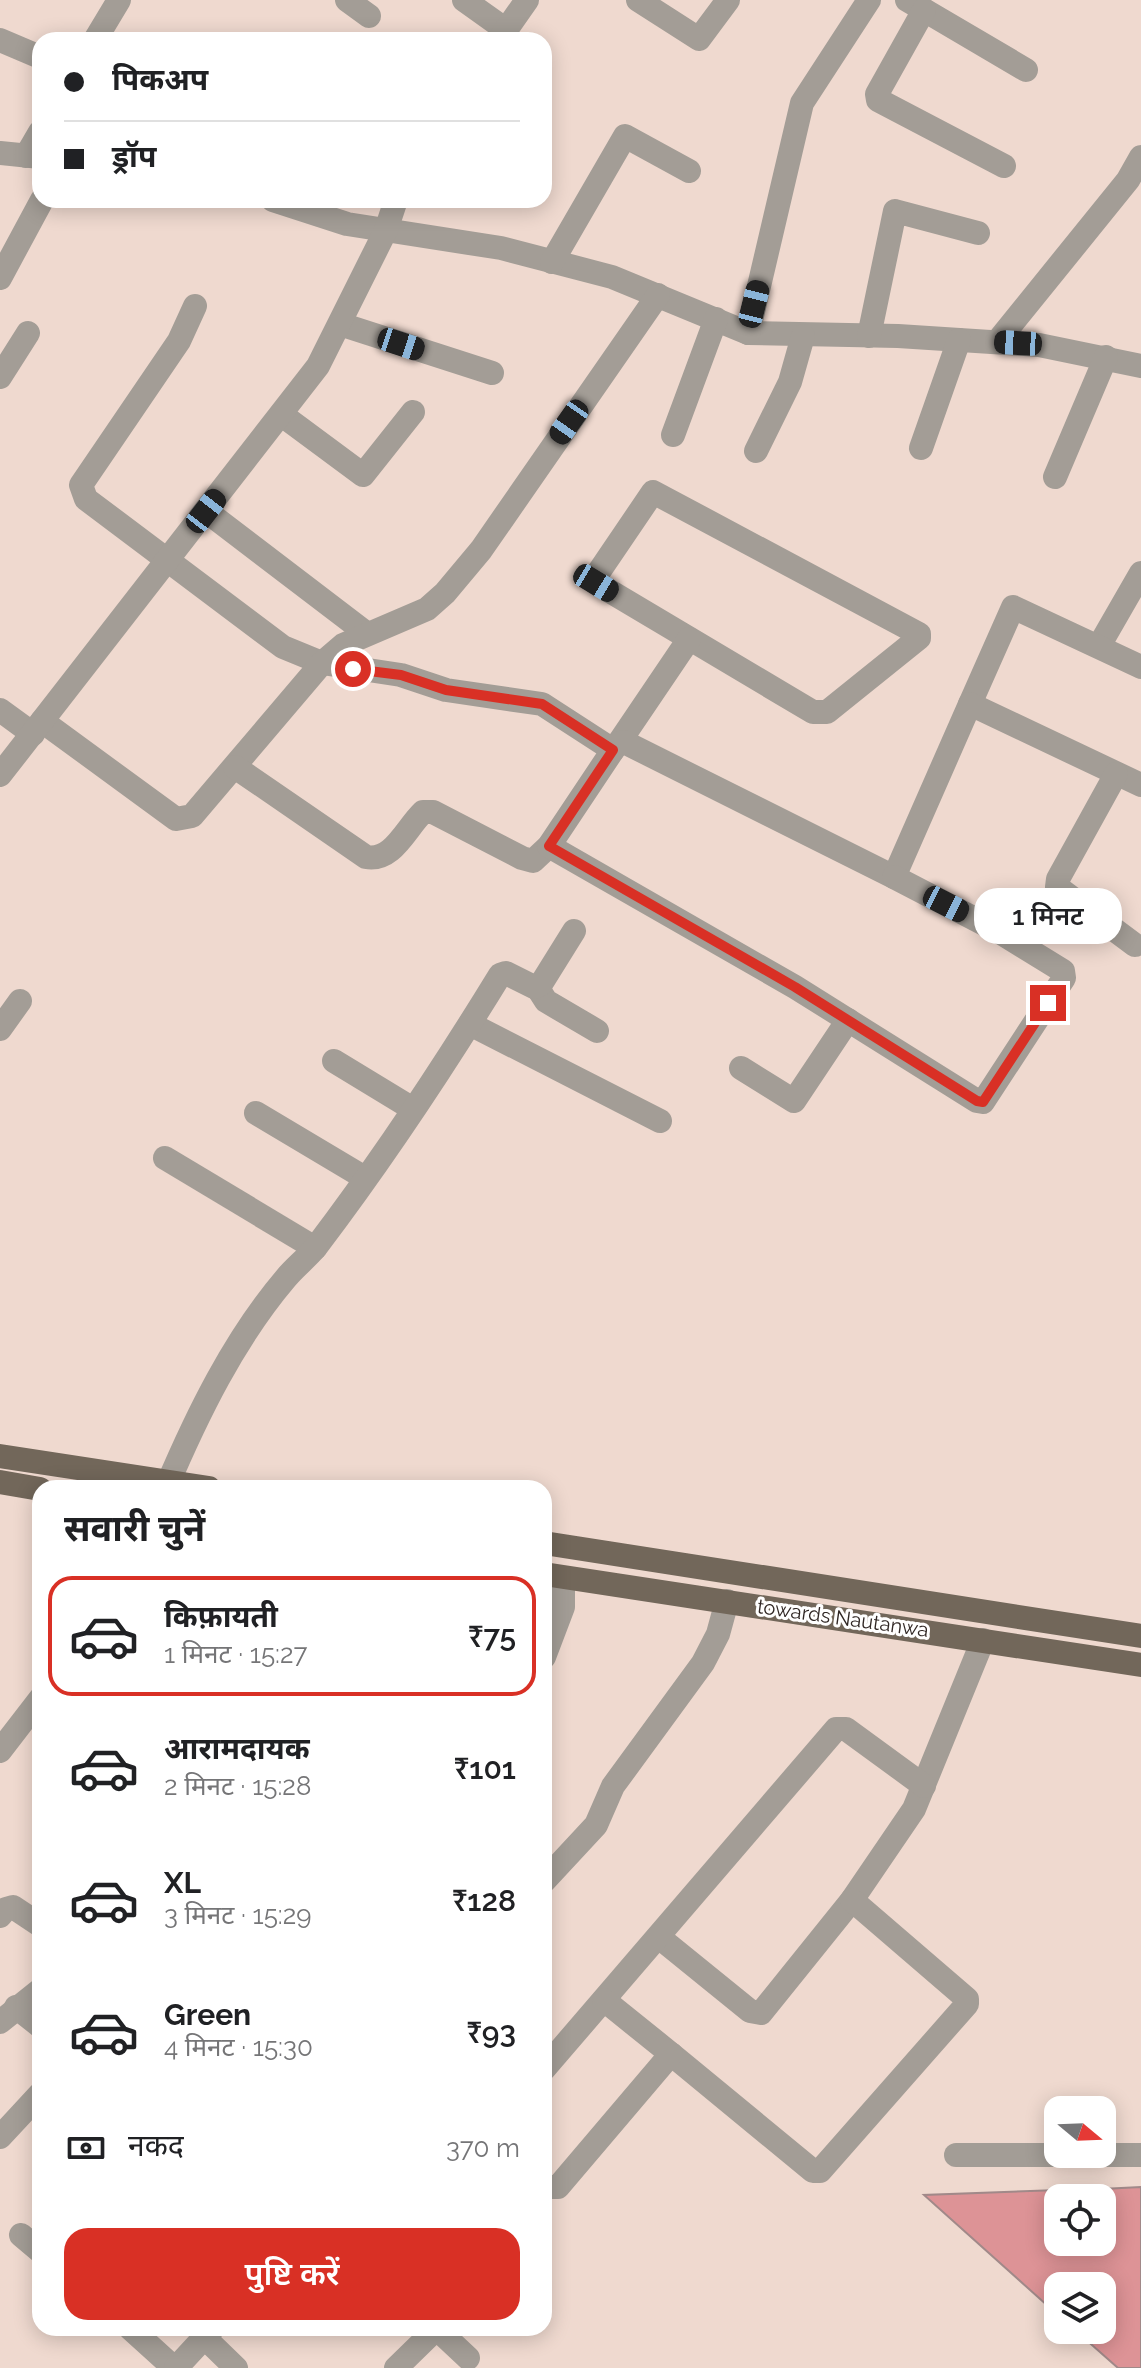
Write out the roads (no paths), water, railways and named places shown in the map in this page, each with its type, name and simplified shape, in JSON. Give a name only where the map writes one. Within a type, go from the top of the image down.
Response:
[{"type":"main road","points":[[0,1456],[143,1480]]},
{"type":"main road","points":[[0,1482],[32,1488]]},
{"type":"main road","points":[[552,1544],[1141,1636]]},
{"type":"main road","name":"towards Nautanwa","points":[[553,1576],[1141,1665]]},
{"type":"street","points":[[100,32],[119,0]]},
{"type":"street","points":[[347,0],[369,16]]},
{"type":"street","points":[[464,0],[499,32]]},
{"type":"street","points":[[504,32],[527,0]]},
{"type":"street","points":[[638,0],[699,39],[728,0]]},
{"type":"street","points":[[748,333],[802,103],[869,0]]},
{"type":"street","points":[[1004,166],[878,100],[877,94],[915,5],[1026,70]]},
{"type":"street","points":[[0,40],[32,54]]},
{"type":"street","points":[[552,262],[625,136],[689,171]]},
{"type":"street","points":[[0,153],[32,156]]},
{"type":"street","points":[[997,342],[1128,180],[1141,157]]},
{"type":"street","points":[[0,278],[38,208]]},
{"type":"street","points":[[298,208],[347,224],[501,248],[612,277],[748,333],[1039,345],[1141,366]]},
{"type":"street","points":[[0,775],[318,366],[386,230],[393,208]]},
{"type":"street","points":[[869,336],[895,211],[978,233]]},
{"type":"street","points":[[0,710],[38,727],[176,819],[192,816],[322,663],[343,645],[366,633],[427,609],[465,571],[658,295]]},
{"type":"street","points":[[195,306],[179,341],[80,490],[86,499],[166,563],[283,647],[322,663],[401,675],[446,690],[542,704],[616,745],[894,877],[998,931],[1063,971],[1064,978],[983,1102],[549,846]]},
{"type":"street","points":[[673,435],[716,319]]},
{"type":"street","points":[[340,324],[492,373]]},
{"type":"street","points":[[0,377],[28,333]]},
{"type":"street","points":[[756,451],[786,391],[803,336]]},
{"type":"street","points":[[921,448],[959,340]]},
{"type":"street","points":[[1055,477],[1106,357]]},
{"type":"street","points":[[282,415],[363,475],[413,412]]},
{"type":"street","points":[[653,492],[920,636],[827,712],[819,713],[689,639],[594,580],[653,492]]},
{"type":"street","points":[[206,511],[366,633]]},
{"type":"street","points":[[1099,646],[1141,573]]},
{"type":"street","points":[[894,877],[1013,607],[1141,667]]},
{"type":"street","points":[[235,767],[366,857],[377,859],[388,854],[423,812],[433,812],[533,861],[549,846],[689,639]]},
{"type":"street","points":[[970,704],[1141,785]]},
{"type":"street","points":[[1116,774],[1057,884],[1060,890],[1135,945]]},
{"type":"street","points":[[537,987],[574,931]]},
{"type":"street","points":[[169,1480],[195,1419],[222,1374],[281,1285],[315,1248],[365,1178],[502,973],[537,987],[546,1001],[597,1031]]},
{"type":"street","points":[[0,1029],[20,1001]]},
{"type":"street","points":[[741,1068],[794,1101],[848,1020]]},
{"type":"street","points":[[470,1024],[660,1121]]},
{"type":"street","points":[[334,1061],[413,1109]]},
{"type":"street","points":[[256,1113],[365,1178]]},
{"type":"street","points":[[165,1158],[315,1248]]},
{"type":"street","points":[[552,1636],[563,1607],[553,1576]]},
{"type":"street","points":[[552,1872],[596,1825],[613,1786],[703,1663],[718,1634],[727,1601]]},
{"type":"street","points":[[660,1938],[756,2014],[761,2013],[852,1900],[906,1822],[924,1786],[983,1640]]},
{"type":"street","points":[[0,1751],[32,1709]]},
{"type":"street","points":[[552,2060],[660,1938],[836,1729],[846,1729],[924,1786]]},
{"type":"street","points":[[604,2000],[813,2171],[820,2171],[967,2004],[967,1999],[852,1900]]},
{"type":"street","points":[[0,1916],[13,1907],[32,1920]]},
{"type":"street","points":[[8,2014],[32,1996]]},
{"type":"street","points":[[8,2014],[32,2023]]},
{"type":"street","points":[[552,2187],[558,2187],[671,2054]]},
{"type":"street","points":[[0,2137],[32,2103]]},
{"type":"street","points":[[956,2155],[1141,2155]]},
{"type":"street","points":[[21,2235],[32,2244]]},
{"type":"street","points":[[139,2336],[175,2368],[205,2336]]},
{"type":"street","points":[[212,2336],[236,2368]]},
{"type":"street","points":[[396,2368],[428,2336]]},
{"type":"street","points":[[445,2336],[468,2358]]}]
